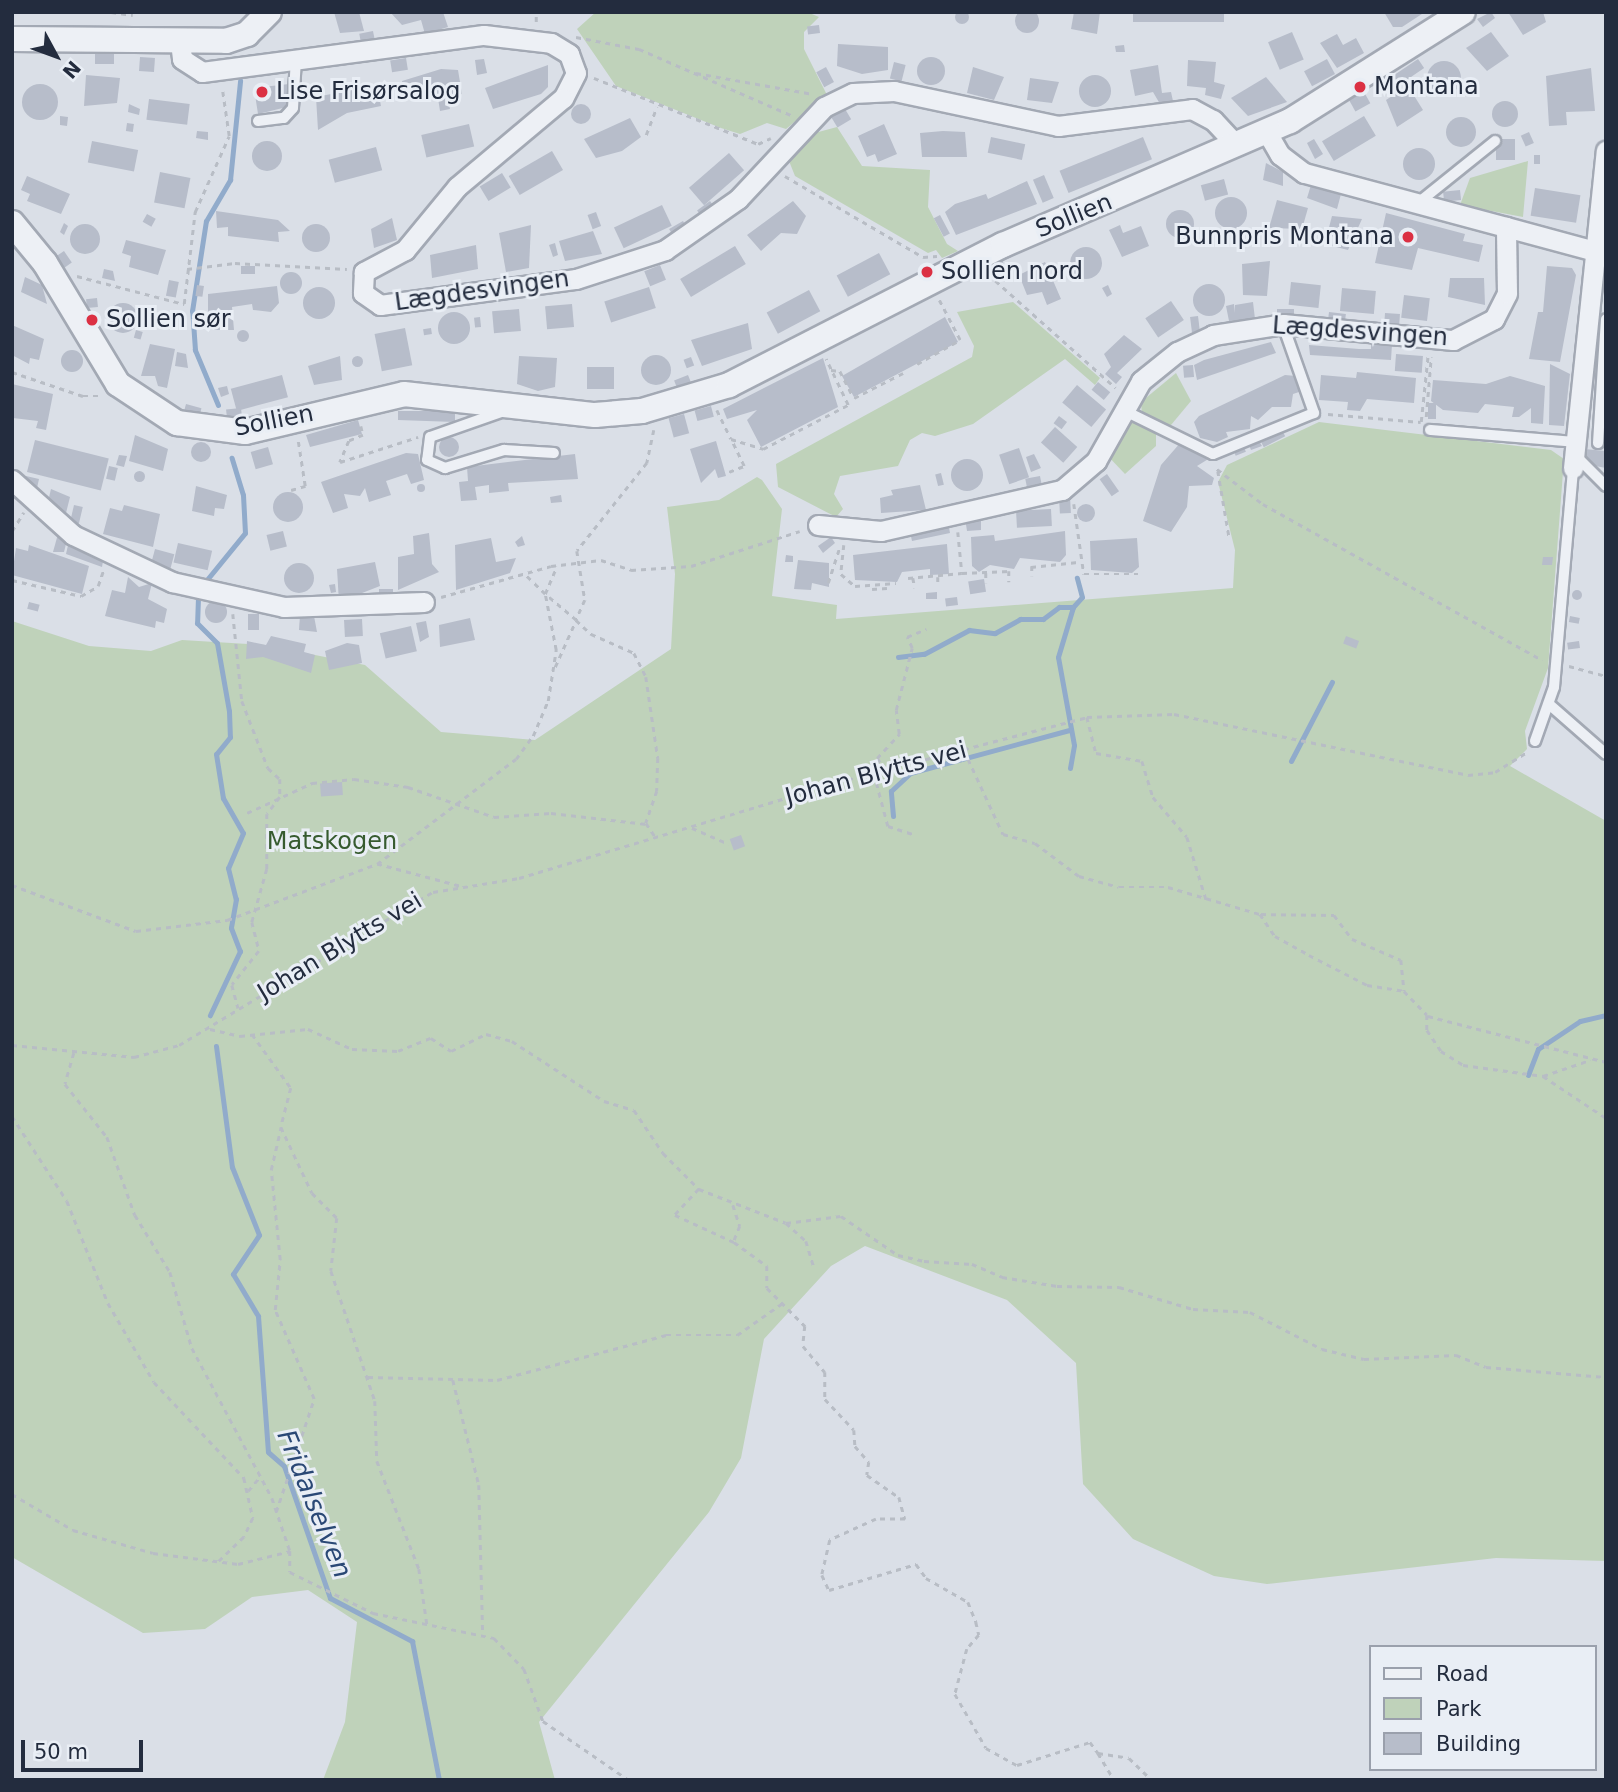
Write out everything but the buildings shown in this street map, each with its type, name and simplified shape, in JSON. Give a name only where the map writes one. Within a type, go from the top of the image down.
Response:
[{"type":"street","points":[[12,39],[180,42],[235,40],[269,12]]},
{"type":"street","name":"Sollien","points":[[12,223],[53,278],[118,384],[164,419],[230,432],[390,396],[595,415],[651,410],[710,393],[1003,245],[1266,131],[1464,12]]},
{"type":"street","points":[[180,42],[182,59],[202,72],[484,35],[556,44]]},
{"type":"street","name":"Lægdesvingen","points":[[556,44],[576,67],[568,92],[457,187],[405,250],[365,272],[363,293],[380,305],[603,272],[685,238],[770,167],[804,125],[832,102],[894,91],[1058,126],[1192,109],[1213,120],[1236,145]]},
{"type":"street","points":[[1266,131],[1280,155],[1304,173],[1600,253]]},
{"type":"street","points":[[1574,454],[1600,253],[1606,151]]},
{"type":"street","name":"Lægdesvingen","points":[[818,525],[881,531],[1062,490],[1096,461],[1126,404],[1157,366],[1194,343],[1239,328],[1283,324],[1430,340],[1471,336],[1502,308],[1506,227]]},
{"type":"street","points":[[12,480],[45,514],[107,556],[234,598],[330,608],[424,602]]},
{"type":"lane","points":[[258,121],[284,118],[293,108],[296,60]]},
{"type":"lane","points":[[1418,203],[1495,141]]},
{"type":"lane","points":[[1600,439],[1606,319]]},
{"type":"lane","points":[[1126,404],[1213,454],[1314,413],[1283,324]]},
{"type":"lane","points":[[509,405],[489,419],[430,437],[425,456],[440,468],[504,450],[554,453]]},
{"type":"lane","points":[[1430,430],[1574,454],[1606,486]]},
{"type":"lane","points":[[1535,741],[1550,705],[1557,664],[1574,454]]},
{"type":"lane","points":[[1550,705],[1606,754]]},
{"type":"path","points":[[111,12],[133,15]]},
{"type":"path","points":[[556,44],[594,36],[774,105],[804,125]]},
{"type":"path","points":[[592,71],[600,85],[657,107],[758,144],[769,137],[778,142]]},
{"type":"path","points":[[691,73],[832,102]]},
{"type":"path","points":[[53,278],[70,274],[182,306],[195,212],[229,136],[229,117],[219,97],[224,82]]},
{"type":"path","points":[[646,135],[657,107]]},
{"type":"path","points":[[770,167],[923,257],[939,259]]},
{"type":"path","points":[[187,269],[247,264],[365,272]]},
{"type":"path","points":[[985,272],[1126,404]]},
{"type":"path","points":[[917,364],[960,340],[935,293]]},
{"type":"path","points":[[731,439],[764,449],[846,408],[817,340]]},
{"type":"path","points":[[1314,413],[1421,422],[1430,340]]},
{"type":"path","points":[[1430,340],[1430,430]]},
{"type":"path","points":[[831,370],[840,371],[854,398],[903,373]]},
{"type":"path","points":[[12,372],[83,396],[104,396],[118,384]]},
{"type":"path","points":[[710,393],[744,466],[729,472]]},
{"type":"path","points":[[12,885],[136,932],[227,920],[377,864],[417,839],[454,804],[516,759],[533,736],[555,669],[585,600],[577,551],[647,463],[655,434],[651,410]]},
{"type":"path","points":[[349,441],[340,463],[430,437]]},
{"type":"path","points":[[291,490],[304,486],[298,445]]},
{"type":"path","points":[[1229,536],[1217,469],[1263,504],[1535,659],[1606,676]]},
{"type":"path","points":[[1075,508],[1078,562],[1090,578],[1138,574]]},
{"type":"path","points":[[12,531],[20,517]]},
{"type":"path","points":[[424,602],[523,573],[577,563],[601,560],[631,570],[691,566],[818,525]]},
{"type":"path","points":[[828,583],[841,538]]},
{"type":"path","points":[[850,539],[844,539],[841,574],[855,586],[887,588]]},
{"type":"path","points":[[959,541],[962,573]]},
{"type":"path","points":[[12,580],[80,596],[98,586],[107,556]]},
{"type":"path","points":[[1032,576],[1031,566],[1078,562]]},
{"type":"path","points":[[555,669],[545,594],[557,566]]},
{"type":"path","points":[[908,579],[1009,571],[1009,582]]},
{"type":"path","points":[[523,573],[591,635],[634,653],[646,677],[658,758],[657,791],[646,823]]},
{"type":"path","points":[[986,573],[986,583]]},
{"type":"path","points":[[937,577],[938,586]]},
{"type":"path","points":[[913,578],[915,588]]},
{"type":"path","points":[[872,589],[896,583]]},
{"type":"path","points":[[234,598],[242,701],[268,768],[278,774],[280,797],[267,814],[268,856],[252,930],[259,951],[232,985],[238,1008]]},
{"type":"path","points":[[885,771],[877,758],[899,734],[896,710],[912,648],[907,637],[926,629]]},
{"type":"path","name":"Johan Blytts vei","points":[[210,1029],[238,1008],[412,902],[459,886],[519,878],[874,773],[1087,717],[1174,714],[1468,775],[1509,767],[1535,741]]},
{"type":"path","points":[[1087,717],[1096,753],[1142,761],[1153,797],[1187,837],[1207,902]]},
{"type":"path","points":[[964,750],[1003,834],[1034,844],[1079,876],[1119,887],[1168,887],[1207,902],[1261,914],[1334,915],[1352,939],[1401,960],[1404,990],[1427,1015],[1606,1062]]},
{"type":"path","points":[[874,773],[888,826],[913,834]]},
{"type":"path","points":[[247,813],[317,781],[354,779],[408,787],[494,817],[551,813],[646,823]]},
{"type":"path","points":[[646,823],[656,838]]},
{"type":"path","points":[[691,827],[729,844]]},
{"type":"path","points":[[377,864],[459,886]]},
{"type":"path","points":[[1261,914],[1275,936],[1309,955],[1367,985],[1404,990]]},
{"type":"path","points":[[1427,1015],[1427,1030],[1441,1051],[1463,1065],[1544,1076],[1606,1118]]},
{"type":"path","points":[[12,1045],[134,1057],[210,1029],[252,1034],[308,1029],[352,1049],[377,1050],[425,1045],[430,1038],[451,1051],[486,1034],[512,1041],[604,1101],[634,1110],[663,1153],[699,1189],[733,1205],[786,1223],[806,1241],[814,1267]]},
{"type":"path","points":[[252,1034],[290,1088],[271,1170],[279,1260],[275,1310],[314,1399],[276,1512]]},
{"type":"path","points":[[74,1052],[65,1084],[107,1137],[135,1216],[170,1272],[192,1348],[260,1476],[276,1512],[290,1551],[289,1572],[373,1613],[458,1635],[483,1633],[515,1655],[543,1721],[629,1780]]},
{"type":"path","points":[[1544,1076],[1592,1059]]},
{"type":"path","points":[[12,1116],[67,1201],[108,1303],[154,1382],[225,1451],[248,1491],[253,1518],[244,1537],[217,1563]]},
{"type":"path","points":[[281,1127],[312,1193],[337,1218],[331,1270],[368,1377],[377,1461],[419,1569],[427,1625]]},
{"type":"path","points":[[699,1189],[675,1216],[734,1242],[767,1266],[767,1288],[785,1302],[805,1326],[803,1346],[825,1373],[825,1399],[854,1430],[855,1447],[869,1462],[867,1475],[876,1485],[891,1487],[905,1519],[876,1519],[830,1540],[822,1575],[829,1590],[916,1564],[926,1578],[968,1602],[976,1622],[978,1635],[967,1649],[955,1694],[986,1748],[1017,1765],[1090,1742],[1114,1780]]},
{"type":"path","points":[[733,1205],[740,1226],[734,1242]]},
{"type":"path","points":[[786,1223],[841,1216],[898,1255],[924,1261],[972,1264],[1002,1277],[1057,1286],[1119,1287],[1193,1309],[1250,1312],[1322,1349],[1364,1359],[1456,1355],[1486,1367],[1606,1377]]},
{"type":"path","points":[[368,1377],[453,1380],[565,1366],[686,1332],[720,1339],[785,1302]]},
{"type":"path","points":[[453,1380],[479,1485],[483,1633]]},
{"type":"path","points":[[248,1491],[260,1476]]},
{"type":"path","points":[[12,1494],[73,1531],[217,1563],[290,1551]]},
{"type":"path","points":[[1098,1753],[1129,1758],[1152,1780]]},
{"type":"green space","points":[[596,12],[807,12],[819,17],[804,32],[804,49],[827,95],[786,129],[767,123],[740,134],[721,128],[616,86],[577,29]]},
{"type":"green space","points":[[837,127],[862,166],[930,170],[928,207],[947,244],[958,251],[942,258],[936,250],[928,253],[795,176],[789,161],[811,134]]},
{"type":"green space","points":[[1528,161],[1523,217],[1460,205],[1470,178]]},
{"type":"green space","points":[[1013,302],[1100,378],[1095,385],[1065,359],[973,424],[935,436],[922,433],[910,440],[898,466],[840,476],[834,494],[843,509],[836,517],[778,487],[776,464],[972,357],[974,346],[957,312]]},
{"type":"green space","points":[[1176,373],[1191,401],[1171,425],[1158,424],[1142,415],[1141,402]]},
{"type":"green space","points":[[1128,417],[1156,433],[1156,446],[1125,474],[1105,453]]},
{"type":"green space","name":"Matskogen","points":[[1319,422],[1551,450],[1564,459],[1548,668],[1525,731],[1527,749],[1510,766],[1606,821],[1606,1561],[1496,1558],[1267,1584],[1214,1576],[1133,1539],[1083,1484],[1076,1363],[1007,1300],[865,1246],[831,1266],[764,1339],[741,1458],[709,1512],[539,1722],[555,1780],[323,1780],[345,1722],[357,1622],[308,1590],[252,1597],[205,1629],[143,1633],[12,1557],[12,621],[89,646],[151,651],[182,640],[265,645],[365,665],[441,732],[535,740],[671,649],[675,574],[667,507],[719,500],[757,477],[762,480],[782,509],[772,596],[837,605],[836,619],[1233,588],[1235,550],[1218,482],[1227,465]]},
{"type":"waterway","name":"Fridalselven","points":[[218,405],[195,350],[192,311],[206,221],[230,180],[240,81]]},
{"type":"waterway","name":"Fridalselven","points":[[205,582],[245,533],[243,495],[232,458]]},
{"type":"waterway","points":[[898,657],[924,654],[969,630],[995,633],[1020,619],[1043,619],[1059,607],[1073,607],[1082,597],[1077,578]]},
{"type":"waterway","name":"Fridalselven","points":[[198,597],[197,623],[217,643],[229,711],[230,737],[216,754],[223,798],[243,833],[228,868],[236,899],[231,928],[240,951],[210,1015]]},
{"type":"waterway","points":[[1070,768],[1074,745],[1058,657],[1073,607]]},
{"type":"waterway","points":[[1291,761],[1332,682]]},
{"type":"waterway","points":[[893,816],[891,791],[910,773],[1069,730]]},
{"type":"waterway","points":[[1528,1075],[1538,1049],[1580,1021],[1606,1015]]},
{"type":"waterway","name":"Fridalselven","points":[[216,1046],[232,1167],[259,1235],[233,1274],[258,1316],[268,1452],[284,1466],[330,1598],[412,1641],[439,1780]]},
{"type":"place","name":"Montana","points":[[1360,87]]},
{"type":"place","name":"Lise Frisørsalog","points":[[262,92]]},
{"type":"place","name":"Bunnpris Montana","points":[[1408,237]]},
{"type":"place","name":"Sollien nord","points":[[927,272]]},
{"type":"place","name":"Sollien sør","points":[[92,320]]}]
